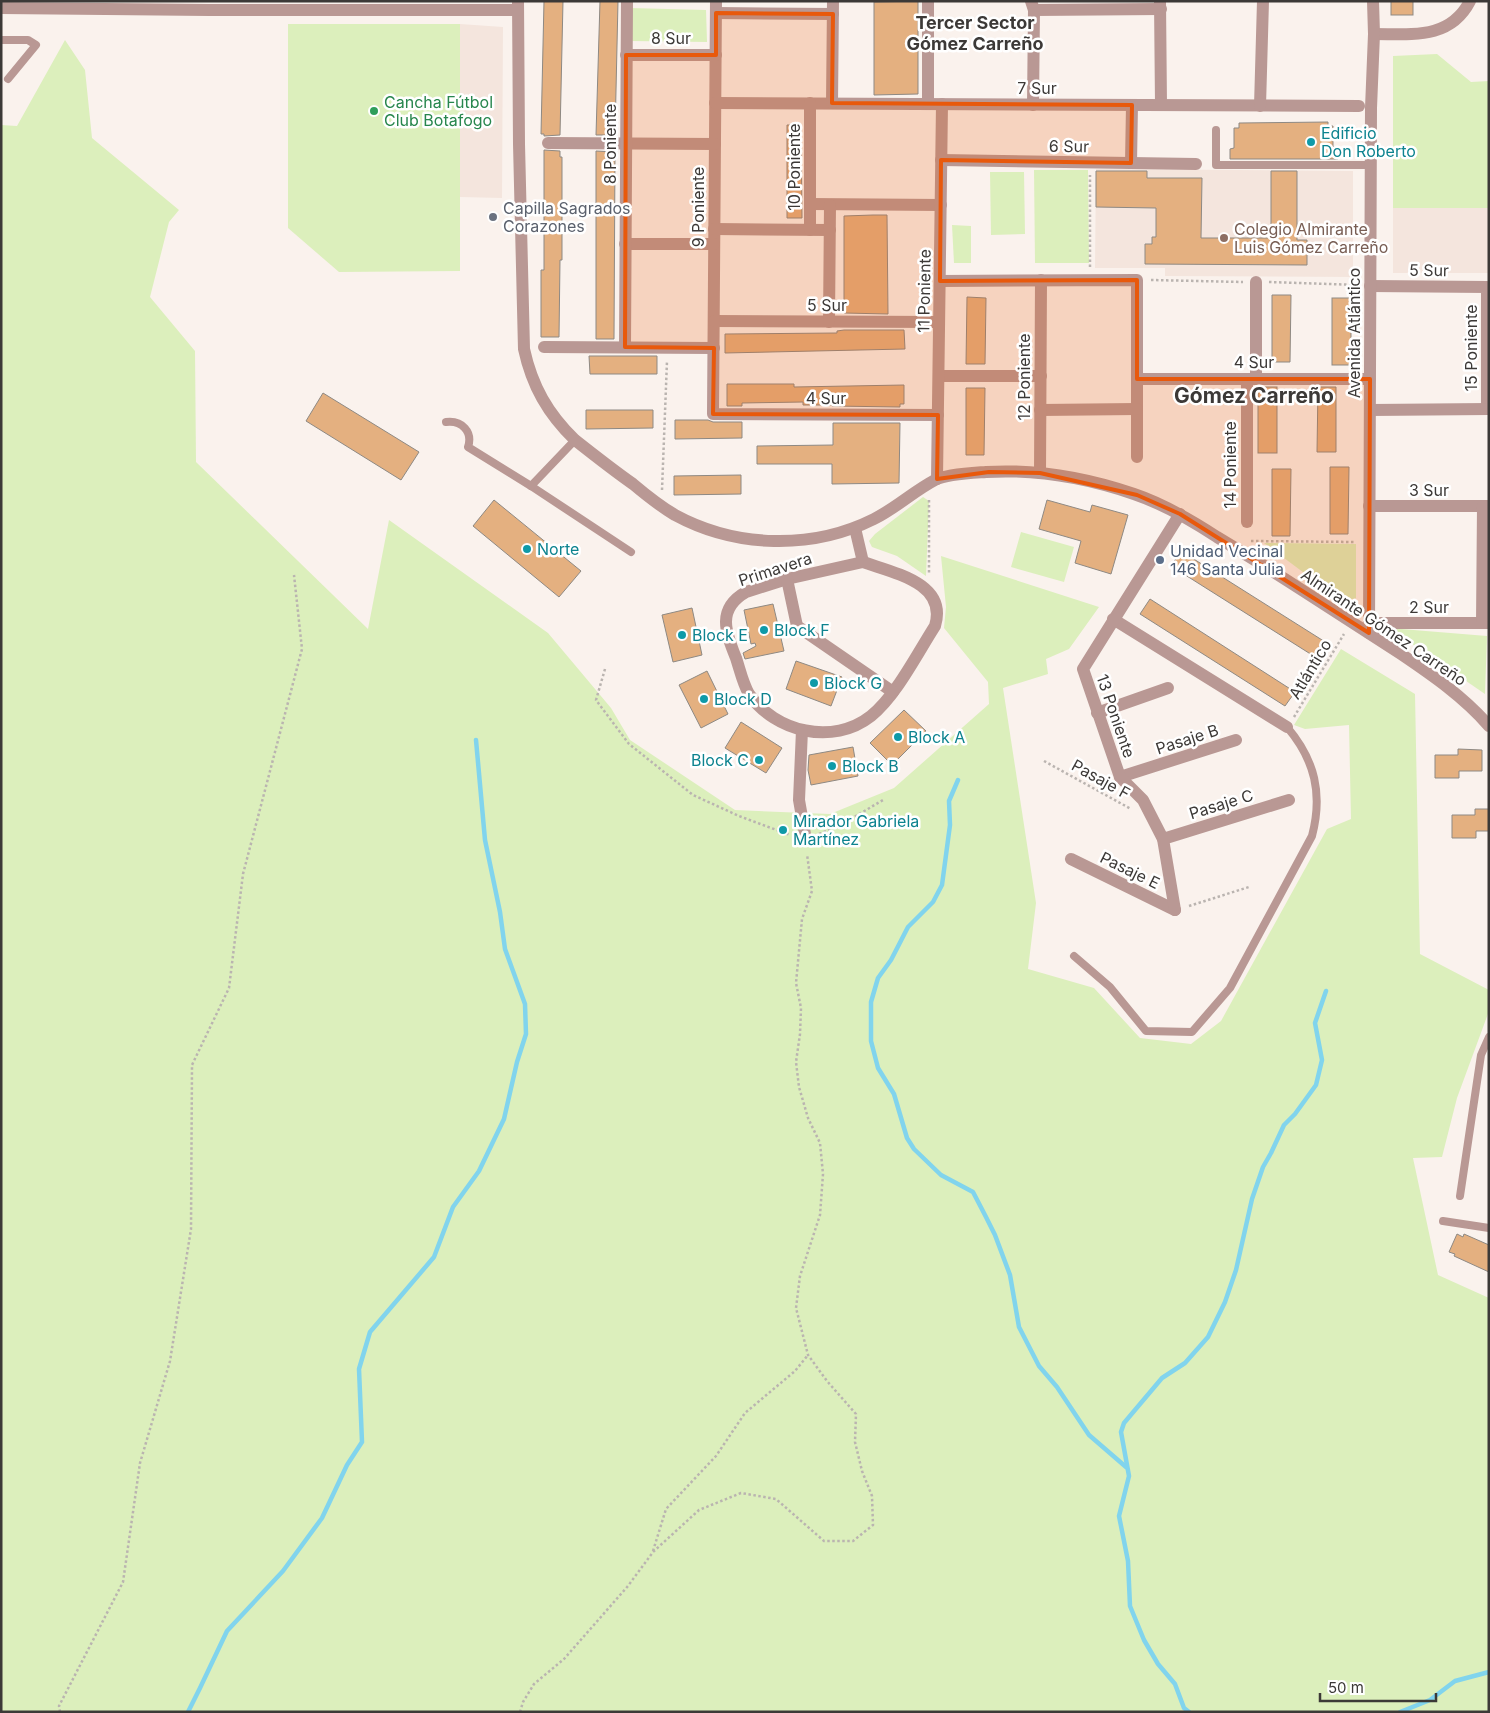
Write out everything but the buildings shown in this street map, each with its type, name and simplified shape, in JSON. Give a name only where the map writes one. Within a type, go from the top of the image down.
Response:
[{"type":"street","name":"8 Poniente","points":[[625,347],[626,1]]},
{"type":"street","points":[[928,1],[928,104]]},
{"type":"street","points":[[1260,106],[1263,1]]},
{"type":"street","name":"Avenida Atlántico","points":[[1369,628],[1371,165],[1374,34],[1372,1]]},
{"type":"street","points":[[1374,34],[1421,34],[1434,31],[1448,26],[1461,16],[1470,1]]},
{"type":"street","points":[[1,8],[93,5],[518,6]]},
{"type":"street","points":[[1033,105],[1033,6],[1160,5],[1161,105]]},
{"type":"street","name":"Almirante Gómez Carreño","points":[[518,6],[519,154],[524,349],[534,384],[542,401],[552,415],[575,440],[662,507],[687,521],[707,529],[748,539],[770,542],[799,540],[855,528],[891,510],[937,479],[989,472],[1040,473],[1065,476],[1111,486],[1180,514],[1351,622],[1369,628],[1483,713],[1489,726]]},
{"type":"street","points":[[716,7],[833,8],[832,104]]},
{"type":"street","name":"9 Poniente","points":[[713,414],[716,7]]},
{"type":"street","name":"8 Sur","points":[[626,54],[716,55]]},
{"type":"street","name":"7 Sur","points":[[715,103],[1359,106]]},
{"type":"street","name":"10 Poniente","points":[[810,104],[810,230]]},
{"type":"street","name":"11 Poniente","points":[[937,479],[942,104]]},
{"type":"street","points":[[1131,163],[1132,105]]},
{"type":"street","points":[[548,144],[715,144]]},
{"type":"street","name":"6 Sur","points":[[942,160],[1196,164]]},
{"type":"street","points":[[810,204],[941,205]]},
{"type":"street","points":[[830,205],[830,322]]},
{"type":"street","points":[[714,229],[830,230]]},
{"type":"street","points":[[625,244],[714,244]]},
{"type":"street","name":"12 Poniente","points":[[1040,473],[1041,280]]},
{"type":"street","points":[[940,281],[1137,280],[1137,457]]},
{"type":"street","name":"14 Poniente","points":[[1247,522],[1256,282]]},
{"type":"street","name":"5 Sur","points":[[1370,286],[1487,287]]},
{"type":"street","name":"15 Poniente","points":[[1487,287],[1488,409]]},
{"type":"street","name":"5 Sur","points":[[714,321],[939,322]]},
{"type":"street","points":[[544,347],[714,348]]},
{"type":"street","points":[[939,376],[1040,376]]},
{"type":"street","name":"4 Sur","points":[[1137,379],[1370,379]]},
{"type":"street","points":[[1370,410],[1488,409]]},
{"type":"street","points":[[1040,410],[1137,410]]},
{"type":"street","name":"4 Sur","points":[[713,414],[938,415]]},
{"type":"street","name":"3 Sur","points":[[1369,506],[1486,506]]},
{"type":"street","points":[[1486,506],[1486,623]]},
{"type":"street","name":"13 Poniente","points":[[1175,910],[1163,839],[1143,800],[1120,778],[1083,669],[1180,514]]},
{"type":"street","points":[[855,528],[863,562],[907,577],[930,591]]},
{"type":"street","name":"Primavera","points":[[863,562],[787,579],[740,595],[734,600],[727,612],[725,627],[748,692],[765,712],[792,728],[826,732],[850,727],[871,716],[893,692],[935,626],[937,619],[936,605],[930,591]]},
{"type":"street","points":[[787,579],[797,626],[893,692]]},
{"type":"street","points":[[1113,619],[1287,727]]},
{"type":"street","name":"2 Sur","points":[[1369,628],[1486,623]]},
{"type":"street","points":[[1098,713],[1168,688]]},
{"type":"street","points":[[802,730],[799,800],[806,840]]},
{"type":"street","name":"Pasaje B","points":[[1120,778],[1236,740]]},
{"type":"street","name":"Pasaje C","points":[[1163,839],[1289,800]]},
{"type":"street","name":"Pasaje E","points":[[1071,859],[1175,910]]},
{"type":"lane","points":[[1,40],[28,40],[36,45],[8,79]]},
{"type":"lane","points":[[1216,130],[1216,165],[1371,165]]},
{"type":"lane","points":[[446,422],[456,422],[465,427],[469,437],[468,447],[631,552]]},
{"type":"lane","points":[[531,486],[575,440]]},
{"type":"lane","points":[[1074,956],[1110,987],[1146,1031],[1192,1032],[1230,988],[1312,836],[1317,810],[1316,783],[1305,753],[1287,727]]},
{"type":"lane","points":[[1460,1196],[1481,1055],[1489,1037]]},
{"type":"lane","points":[[1442,1221],[1489,1228]]},
{"type":"path","points":[[1090,162],[1090,281]]},
{"type":"path","points":[[662,507],[668,347]]},
{"type":"path","points":[[930,591],[929,496],[937,479]]},
{"type":"path","points":[[1249,540],[1369,542]]},
{"type":"path","points":[[60,1712],[59,1706],[123,1582],[140,1462],[170,1361],[191,1230],[192,1065],[229,988],[243,874],[302,649],[294,575]]},
{"type":"path","name":"Atlántico","points":[[1287,727],[1351,622]]},
{"type":"path","points":[[605,669],[596,700],[629,744],[693,795],[740,816],[806,840],[839,826],[884,800]]},
{"type":"path","name":"Pasaje F","points":[[1044,761],[1135,811],[1143,800]]},
{"type":"path","points":[[520,1712],[523,1702],[534,1684],[564,1659],[628,1586],[653,1552],[699,1510],[741,1493],[776,1499],[824,1541],[853,1541],[873,1525],[872,1496],[862,1471],[856,1442],[856,1414],[808,1355],[796,1308],[800,1276],[820,1215],[823,1174],[820,1143],[808,1118],[799,1087],[796,1062],[801,1008],[796,984],[802,919],[812,892],[806,840]]},
{"type":"path","points":[[1175,910],[1250,887]]},
{"type":"path","points":[[653,1552],[666,1509],[716,1456],[745,1413],[795,1372],[808,1355]]},
{"type":"highlighted area","points":[[716,13],[833,14],[832,103],[1132,105],[1131,163],[941,160],[940,281],[1137,280],[1137,379],[1370,379],[1369,633],[1180,514],[1137,495],[1040,473],[989,472],[937,479],[938,415],[713,414],[714,348],[625,347],[626,55],[716,55]]},
{"type":"shaded area","points":[[460,24],[503,27],[502,198],[460,197]]},
{"type":"shaded area","name":"Colegio Almirante Luis Gómez Carreño","points":[[1096,169],[1353,171],[1353,277],[1165,276],[1165,268],[1095,268]]},
{"type":"shaded area","points":[[1393,208],[1489,208],[1489,273],[1393,273]]},
{"type":"green space","points":[[630,8],[706,10],[707,42],[631,41]]},
{"type":"green space","name":"Cancha Fútbol Club Botafogo","points":[[288,24],[460,24],[460,271],[339,272],[288,228]]},
{"type":"green space","points":[[65,40],[85,70],[92,138],[179,210],[169,222],[150,297],[195,351],[196,462],[368,629],[389,520],[548,633],[611,708],[630,740],[735,810],[830,814],[894,788],[989,704],[988,682],[944,628],[946,607],[941,556],[1099,607],[1069,649],[1046,659],[1048,674],[1003,688],[1036,903],[1028,969],[1094,988],[1140,1038],[1191,1044],[1221,1021],[1327,829],[1351,819],[1349,725],[1305,729],[1294,725],[1341,649],[1415,694],[1420,954],[1489,990],[1489,1011],[1457,1098],[1442,1157],[1413,1158],[1438,1275],[1489,1298],[1489,1712],[1,1712],[1,125],[17,126]]},
{"type":"green space","points":[[1437,54],[1471,82],[1489,81],[1489,208],[1393,208],[1393,56]]},
{"type":"green space","points":[[1034,170],[1088,170],[1089,263],[1035,263]]},
{"type":"green space","points":[[990,172],[1024,172],[1025,234],[991,235]]},
{"type":"green space","points":[[952,225],[971,226],[971,263],[954,263]]},
{"type":"green space","points":[[923,497],[929,501],[926,576],[897,556],[872,547],[869,541],[875,534]]},
{"type":"green space","points":[[1021,532],[1074,547],[1064,582],[1011,567]]},
{"type":"green space","points":[[1264,543],[1356,544],[1356,598],[1343,602]]},
{"type":"green space","points":[[1389,628],[1487,636],[1485,694]]},
{"type":"waterway","points":[[188,1712],[227,1631],[283,1571],[322,1518],[347,1465],[362,1442],[359,1369],[370,1332],[434,1257],[453,1207],[479,1171],[504,1119],[517,1062],[526,1034],[525,1004],[505,949],[500,912],[485,840],[476,740]]},
{"type":"waterway","points":[[958,780],[949,801],[950,825],[942,885],[933,902],[908,927],[891,960],[878,978],[871,1002],[871,1041],[878,1068],[894,1094],[907,1138],[914,1149],[941,1175],[973,1192],[986,1217],[1010,1275],[1019,1327],[1039,1366],[1057,1387],[1089,1435],[1126,1467]]},
{"type":"waterway","points":[[1189,1712],[1184,1708],[1175,1684],[1158,1664],[1144,1640],[1130,1606],[1128,1561],[1119,1516],[1129,1476],[1121,1432],[1124,1423],[1162,1378],[1185,1363],[1208,1337],[1225,1302],[1236,1270],[1252,1199],[1263,1167],[1284,1125],[1295,1114],[1316,1085],[1322,1060],[1315,1023],[1326,991]]},
{"type":"waterway","points":[[1400,1712],[1430,1700],[1455,1681],[1489,1672]]},
{"type":"place","name":"Cancha Fútbol Club Botafogo","points":[[374,111]]},
{"type":"place","name":"Edificio Don Roberto","points":[[1311,142]]},
{"type":"place","name":"Capilla Sagrados Corazones","points":[[493,217]]},
{"type":"place","name":"Colegio Almirante Luis Gómez Carreño","points":[[1224,238]]},
{"type":"place","name":"Norte","points":[[527,549]]},
{"type":"place","name":"Unidad Vecinal 146 Santa Julia","points":[[1160,560]]},
{"type":"place","name":"Block F","points":[[764,630]]},
{"type":"place","name":"Block E","points":[[682,635]]},
{"type":"place","name":"Block G","points":[[814,683]]},
{"type":"place","name":"Block D","points":[[704,699]]},
{"type":"place","name":"Block A","points":[[898,737]]},
{"type":"place","name":"Block C","points":[[759,760]]},
{"type":"place","name":"Block B","points":[[832,766]]},
{"type":"place","name":"Mirador Gabriela Martínez","points":[[783,830]]},
{"type":"district","name":"Tercer Sector Gómez Carreño","points":[[975,33]]},
{"type":"district","name":"Gómez Carreño","points":[[1254,396]]}]
